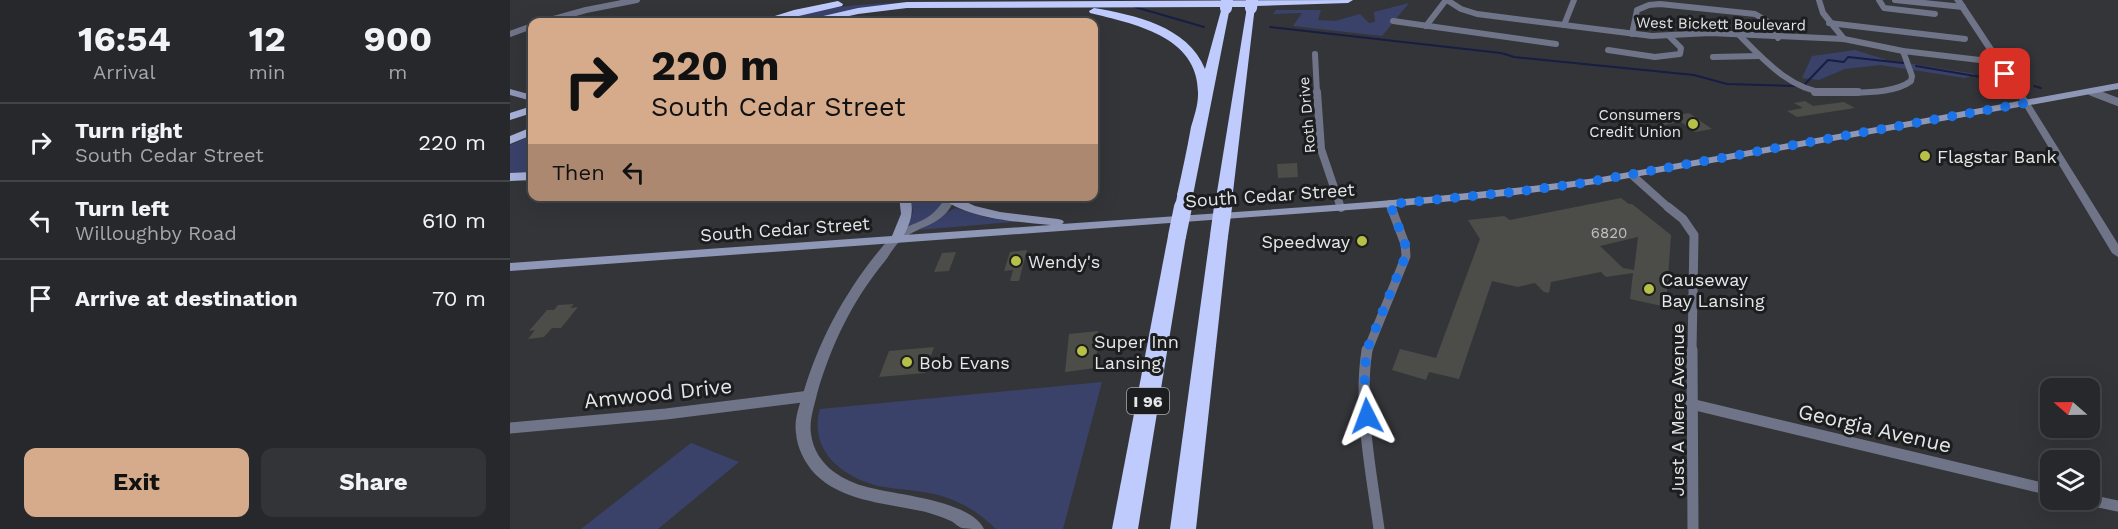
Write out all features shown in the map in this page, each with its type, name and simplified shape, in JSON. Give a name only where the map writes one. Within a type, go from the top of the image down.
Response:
[{"type":"highway","points":[[1010,0],[1057,0]]},
{"type":"highway","points":[[776,18],[851,3],[1306,3],[1348,0]]},
{"type":"highway","points":[[826,18],[849,12],[890,7],[999,2],[1074,8],[1104,13],[1147,25],[1168,36],[1191,55],[1198,68],[1204,94]]},
{"type":"highway","name":"I 96","points":[[1125,529],[1204,94],[1227,4]]},
{"type":"highway","points":[[1184,529],[1219,236],[1251,4]]},
{"type":"main road","name":"South Cedar Street","points":[[510,267],[1341,208],[1515,192],[1632,175],[2118,86]]},
{"type":"main road","points":[[510,92],[528,97]]},
{"type":"main road","points":[[510,117],[528,110]]},
{"type":"main road","points":[[513,139],[528,133]]},
{"type":"main road","points":[[510,177],[528,176]]},
{"type":"main road","points":[[895,240],[906,219],[906,201]]},
{"type":"main road","points":[[954,201],[978,211],[1003,217],[1095,225]]},
{"type":"street","points":[[557,18],[637,0]]},
{"type":"street","name":"West Bickett Boulevard","points":[[1447,0],[1468,12],[1632,34],[1669,36],[1710,33],[1778,38],[1844,39],[1902,51],[1997,62]]},
{"type":"street","points":[[1426,26],[1447,0]]},
{"type":"street","points":[[1564,25],[1574,0]]},
{"type":"street","points":[[1639,0],[1649,5],[1755,14],[1772,24],[1778,38]]},
{"type":"street","points":[[1819,0],[1823,14],[1844,39]]},
{"type":"street","points":[[1879,0],[1884,8],[1935,14]]},
{"type":"street","points":[[1895,0],[1961,4],[2026,103],[2118,253]]},
{"type":"street","points":[[1632,34],[1635,12],[1649,5]]},
{"type":"street","points":[[1502,36],[1513,19]]},
{"type":"street","points":[[1393,21],[1556,44]]},
{"type":"street","points":[[1829,23],[1965,39]]},
{"type":"street","points":[[510,34],[528,27]]},
{"type":"street","points":[[1738,34],[1759,56],[1805,88],[1822,93],[1847,93],[1906,85],[1911,81],[1911,76],[1902,51]]},
{"type":"street","points":[[1608,50],[1676,56],[1680,54],[1681,48],[1669,36]]},
{"type":"street","name":"Roth Drive","points":[[1315,54],[1321,149],[1341,208]]},
{"type":"street","points":[[1713,57],[1759,56]]},
{"type":"street","points":[[2092,92],[2118,102]]},
{"type":"street","name":"Just A Mere Avenue","points":[[1632,175],[1647,185],[1655,197],[1683,217],[1694,236],[1691,404],[1693,529]]},
{"type":"street","points":[[946,201],[944,211],[895,240],[857,287],[836,322],[824,350],[810,396],[804,420],[805,444],[812,459],[828,476],[844,486],[864,493],[940,508],[965,520],[976,529]]},
{"type":"street","points":[[1379,529],[1369,452],[1364,372],[1368,347],[1406,255],[1405,244],[1390,204]]},
{"type":"street","name":"Amwood Drive","points":[[510,428],[666,414],[810,396]]},
{"type":"street","name":"Georgia Avenue","points":[[1691,404],[2040,488]]},
{"type":"street","points":[[2100,502],[2118,506]]},
{"type":"shaded area","points":[[983,2],[913,4],[821,18],[783,18],[848,6],[901,3]]},
{"type":"shaded area","points":[[1409,3],[1382,36],[1293,26],[1302,13],[1273,14],[1276,10],[1321,10],[1318,20],[1335,21],[1360,14],[1369,23],[1375,22],[1374,12]]},
{"type":"shaded area","points":[[1855,50],[1887,60],[1976,74],[1965,78],[1880,65],[1845,69],[1819,80],[1802,78],[1812,56]]},
{"type":"shaded area","points":[[528,137],[528,173],[510,173],[510,145]]},
{"type":"shaded area","points":[[911,201],[941,201],[944,203],[942,209],[908,229],[913,211]]},
{"type":"shaded area","points":[[955,208],[988,218],[1025,221],[919,230]]},
{"type":"shaded area","points":[[1102,382],[1063,529],[996,529],[971,509],[942,496],[865,482],[852,476],[831,460],[819,437],[820,409]]},
{"type":"shaded area","points":[[691,443],[739,462],[658,529],[581,529]]},
{"type":"building","points":[[1805,101],[1813,106],[1844,102],[1855,108],[1797,117],[1787,111],[1803,108],[1794,103]]},
{"type":"building","name":"Consumers Credit Union","points":[[1667,113],[1671,116],[1689,113],[1712,129],[1695,132],[1681,122],[1664,125],[1652,115]]},
{"type":"building","points":[[1297,163],[1298,177],[1278,178],[1277,164]]},
{"type":"building","name":"Causeway Bay Lansing","points":[[1621,198],[1632,204],[1671,235],[1666,307],[1630,299],[1633,273],[1606,277],[1601,272],[1551,282],[1549,293],[1544,292],[1535,283],[1518,287],[1492,281],[1459,379],[1429,372],[1426,380],[1392,370],[1400,349],[1436,358],[1480,239],[1468,220],[1504,216],[1510,220]],"holes":[[[1638,237],[1634,270],[1623,268],[1600,246]]]},
{"type":"building","name":"Wendy's","points":[[1027,250],[1019,281],[1010,281],[1013,270],[1004,271],[1010,252]]},
{"type":"building","points":[[956,252],[949,271],[934,272],[942,253]]},
{"type":"building","points":[[574,304],[570,308],[578,307],[561,328],[552,328],[544,337],[528,339],[535,330],[529,331],[547,310],[554,310],[558,305]]},
{"type":"building","name":"Super Inn Lansing","points":[[1098,331],[1096,368],[1065,372],[1069,334]]},
{"type":"building","name":"Bob Evans","points":[[934,347],[925,373],[879,377],[889,351]]},
{"type":"waterway","points":[[1135,7],[1204,27]]},
{"type":"waterway","points":[[1270,27],[1501,53],[1514,57],[1694,75],[1727,84],[1796,86]]},
{"type":"waterway","points":[[1805,84],[1828,60],[1844,62],[1848,57],[1903,63]]},
{"type":"waterway","points":[[1916,66],[1993,79]]},
{"type":"waterway","points":[[2034,86],[2041,88]]},
{"type":"place","name":"Consumers Credit Union","points":[[1693,124]]},
{"type":"place","name":"Flagstar Bank","points":[[1925,156]]},
{"type":"place","name":"Speedway","points":[[1362,241]]},
{"type":"place","name":"Wendy's","points":[[1016,261]]},
{"type":"place","name":"Causeway Bay Lansing","points":[[1649,289]]},
{"type":"place","name":"Super Inn Lansing","points":[[1082,351]]},
{"type":"place","name":"Bob Evans","points":[[907,362]]},
{"type":"route","points":[[1367,416],[1364,372],[1368,347],[1406,255],[1405,244],[1390,204],[1583,183],[2026,103],[2005,74]]}]
